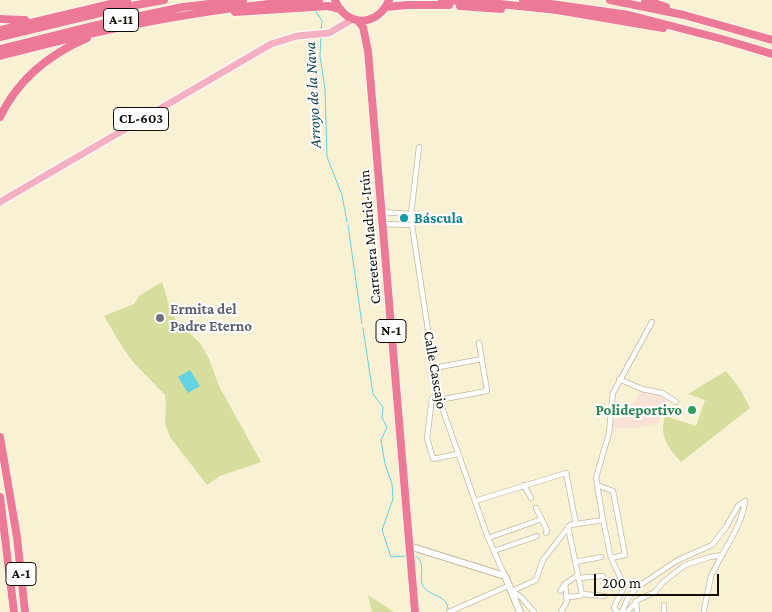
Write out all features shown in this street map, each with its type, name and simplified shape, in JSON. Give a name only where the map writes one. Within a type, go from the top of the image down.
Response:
[{"type":"highway","points":[[0,30],[40,19],[127,0]]},
{"type":"highway","name":"A-11","points":[[0,37],[125,7],[164,0]]},
{"type":"highway","name":"A-11","points":[[0,49],[97,25],[183,7],[243,0]]},
{"type":"highway","points":[[336,0],[341,11]]},
{"type":"highway","points":[[442,0],[566,11],[648,26],[682,29]]},
{"type":"highway","points":[[523,0],[629,16],[722,39],[772,54]]},
{"type":"highway","points":[[610,0],[712,22],[772,40]]},
{"type":"highway","points":[[645,0],[687,16]]},
{"type":"highway","points":[[0,56],[118,27],[253,5],[288,2],[320,3],[341,11]]},
{"type":"highway","points":[[168,18],[213,13],[298,8],[320,3]]},
{"type":"highway","points":[[355,20],[371,19],[377,16],[388,4],[436,4],[540,12],[566,11]]},
{"type":"highway","name":"N-1","points":[[341,11],[355,20]]},
{"type":"highway","points":[[0,19],[40,19]]},
{"type":"highway","name":"Carretera Madrid-Irún","points":[[367,40],[371,19]]},
{"type":"highway","name":"Carretera Madrid-Irún","points":[[355,20],[363,27],[367,40],[415,612]]},
{"type":"highway","points":[[0,117],[4,108],[23,82],[43,62],[66,47],[118,27]]},
{"type":"highway","name":"A-1","points":[[0,438],[16,528],[26,612]]},
{"type":"highway","name":"A-1","points":[[0,497],[14,612]]},
{"type":"main road","points":[[339,28],[342,20],[341,11]]},
{"type":"main road","name":"CL-603","points":[[0,202],[258,51],[284,39],[329,33],[355,20]]},
{"type":"main road","points":[[409,546],[505,576]]},
{"type":"main road","name":"Calle Cascajo","points":[[505,576],[520,612]]},
{"type":"street","name":"Calle Cascajo","points":[[420,147],[411,214],[438,398],[488,538],[505,576]]},
{"type":"street","points":[[381,212],[411,214]]},
{"type":"street","points":[[382,224],[412,226]]},
{"type":"street","points":[[618,612],[614,608],[624,585],[611,558],[597,485],[597,473],[608,433],[611,398],[652,322]]},
{"type":"street","points":[[458,454],[434,459],[428,438],[432,398],[487,391],[480,343]]},
{"type":"street","points":[[434,368],[482,359]]},
{"type":"street","points":[[620,379],[642,389],[662,393],[676,402]]},
{"type":"street","points":[[475,501],[566,473],[576,524]]},
{"type":"street","points":[[524,485],[531,498]]},
{"type":"street","points":[[597,485],[613,491],[625,555],[611,558]]},
{"type":"street","points":[[599,495],[608,489]]},
{"type":"street","points":[[622,612],[628,598],[636,588],[678,560],[712,545],[726,527],[738,506],[745,501],[739,521],[710,576],[704,610]]},
{"type":"street","points":[[536,508],[547,530],[546,533]]},
{"type":"street","points":[[488,538],[542,519]]},
{"type":"street","points":[[449,612],[536,580],[543,560],[568,527],[603,520]]},
{"type":"street","points":[[568,527],[582,594]]},
{"type":"street","points":[[494,551],[537,536]]},
{"type":"street","points":[[627,612],[636,601],[655,592],[662,583],[685,565],[710,556],[722,555]]},
{"type":"street","points":[[575,562],[601,557]]},
{"type":"street","points":[[560,591],[565,584],[578,577],[603,576]]},
{"type":"street","points":[[562,612],[567,597],[565,584]]},
{"type":"street","points":[[511,588],[534,612]]},
{"type":"street","points":[[567,597],[580,596],[582,594],[604,596]]},
{"type":"street","points":[[636,601],[636,612]]},
{"type":"street","points":[[664,605],[664,612]]},
{"type":"shaded area","points":[[641,391],[653,392],[667,398],[658,424],[613,429],[612,421],[622,418]]},
{"type":"green space","points":[[162,282],[171,311],[176,320],[200,343],[209,359],[219,386],[261,462],[220,476],[207,485],[170,437],[165,424],[165,395],[133,362],[104,316],[134,304],[139,296]]},
{"type":"green space","points":[[726,371],[740,389],[750,408],[681,462],[672,451],[664,436],[663,423],[665,416],[696,426],[705,400],[688,394]]},
{"type":"green space","points":[[368,595],[394,612],[372,612]]},
{"type":"water","points":[[190,370],[200,386],[188,393],[178,377]]},
{"type":"waterway","name":"Arroyo de la Nava","points":[[315,10],[322,21],[321,30]]},
{"type":"waterway","name":"Arroyo de la Nava","points":[[321,36],[320,56],[325,89],[327,157],[342,195],[347,222]]},
{"type":"waterway","name":"Arroyo de la Nava","points":[[348,225],[362,324]]},
{"type":"waterway","name":"Arroyo de la Nava","points":[[363,328],[373,394],[383,407],[382,418],[387,427],[381,440],[385,464],[392,484],[393,499],[382,530],[391,557],[405,556]]},
{"type":"waterway","name":"Arroyo de la Nava","points":[[416,556],[422,566],[421,578],[423,586],[429,592],[442,598],[448,610]]},
{"type":"place","name":"Báscula","points":[[404,218]]},
{"type":"place","name":"Ermita del Padre Eterno","points":[[160,318]]},
{"type":"place","name":"Polideportivo","points":[[692,410]]}]
